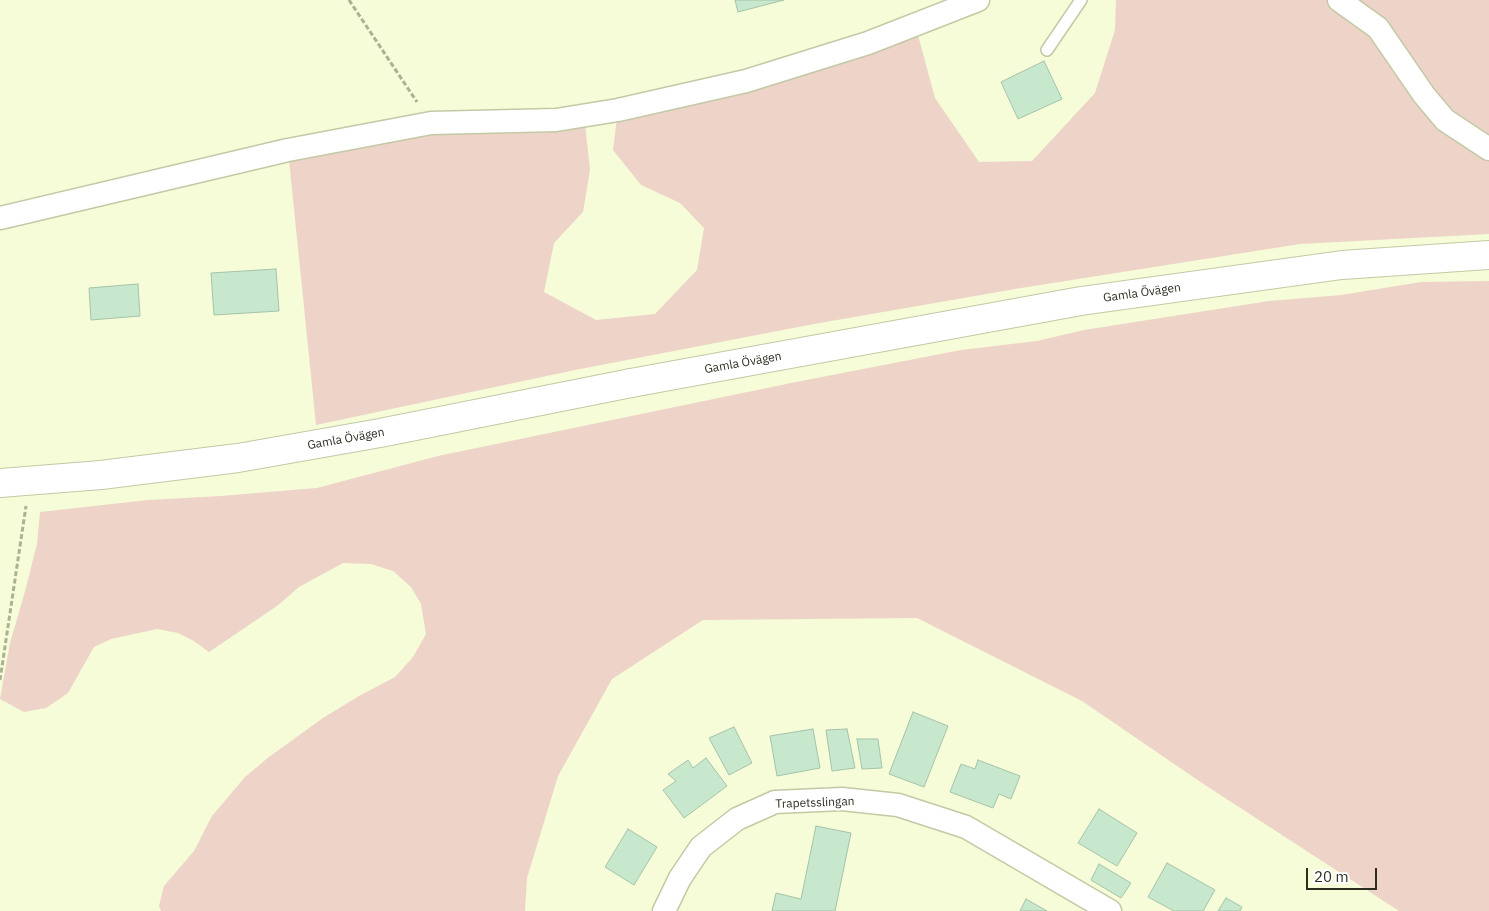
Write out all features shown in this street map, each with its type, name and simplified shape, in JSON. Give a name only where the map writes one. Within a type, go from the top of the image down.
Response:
[{"type":"main road","name":"Gamla Övägen","points":[[0,483],[101,476],[238,458],[352,438],[631,383],[1081,301],[1342,265],[1489,255]]},
{"type":"street","points":[[0,218],[288,150],[431,123],[556,120],[618,110],[746,81],[868,43],[978,0]]},
{"type":"street","points":[[1339,0],[1378,28],[1424,95],[1445,120],[1489,149]]},
{"type":"street","name":"Trapetsslingan","points":[[664,911],[680,878],[702,847],[737,819],[776,802],[842,799],[898,805],[966,826],[1110,911]]},
{"type":"lane","points":[[1047,50],[1080,0]]},
{"type":"path","points":[[349,0],[431,123]]},
{"type":"path","points":[[0,680],[30,481]]},
{"type":"shaded area","points":[[1116,0],[1489,0],[1489,234],[1300,244],[1021,288],[814,324],[575,370],[316,425],[288,150],[584,115],[590,170],[583,212],[554,243],[544,292],[596,320],[655,314],[697,270],[704,228],[680,203],[641,185],[613,150],[618,110],[915,24],[935,98],[979,162],[1032,161],[1095,93],[1115,30]]},
{"type":"shaded area","points":[[1489,281],[1489,911],[1399,911],[1205,785],[1082,701],[917,618],[703,620],[612,679],[558,776],[527,878],[525,911],[161,911],[159,906],[164,886],[194,851],[212,816],[245,777],[323,718],[395,677],[413,657],[426,634],[421,604],[411,587],[393,571],[371,564],[343,563],[299,587],[277,606],[209,652],[194,641],[178,633],[157,629],[111,639],[94,647],[68,693],[46,708],[24,712],[0,699],[10,643],[37,544],[40,512],[148,500],[317,488],[438,456],[961,350],[1037,341],[1084,330],[1269,301],[1341,295],[1421,282]]},
{"type":"building","points":[[735,0],[784,0],[738,12]]},
{"type":"building","points":[[1044,61],[1062,99],[1018,119],[1001,82]]},
{"type":"building","points":[[276,269],[279,311],[214,315],[211,273]]},
{"type":"building","points":[[138,284],[140,316],[91,320],[89,288]]},
{"type":"building","points":[[913,712],[948,726],[924,787],[889,774]]},
{"type":"building","points":[[734,727],[752,763],[729,775],[709,738]]},
{"type":"building","points":[[813,729],[820,768],[777,776],[770,736]]},
{"type":"building","points":[[847,729],[855,768],[832,771],[826,730]]},
{"type":"building","points":[[857,739],[878,739],[882,768],[862,769]]},
{"type":"building","points":[[706,758],[727,786],[684,818],[663,790],[676,781],[668,774],[688,760],[693,768]]},
{"type":"building","points":[[978,760],[1020,776],[1011,799],[999,794],[993,808],[950,792],[961,764],[975,769]]},
{"type":"building","points":[[1099,809],[1137,833],[1117,866],[1078,843]]},
{"type":"building","points":[[816,826],[851,833],[835,911],[772,911],[776,893],[801,899]]},
{"type":"building","points":[[628,829],[657,847],[634,885],[605,867]]},
{"type":"building","points":[[1167,863],[1215,890],[1203,911],[1174,911],[1148,897]]},
{"type":"building","points":[[1099,864],[1131,883],[1121,898],[1091,880]]},
{"type":"building","points":[[1226,898],[1242,907],[1240,911],[1218,911]]},
{"type":"building","points":[[1026,899],[1047,911],[1020,911]]}]
